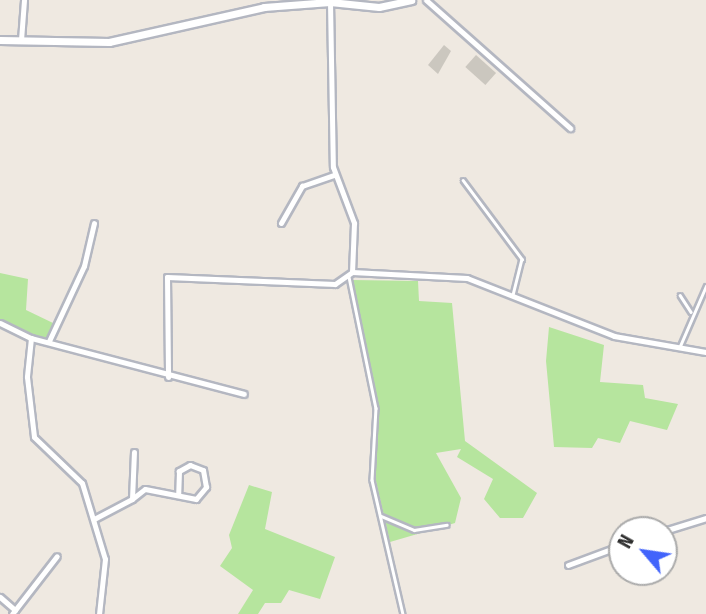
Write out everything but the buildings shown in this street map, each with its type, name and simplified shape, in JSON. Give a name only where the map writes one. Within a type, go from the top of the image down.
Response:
[{"type":"street","points":[[21,40],[24,0]]},
{"type":"street","points":[[0,40],[109,42],[264,7],[331,1],[379,7],[411,0]]},
{"type":"street","points":[[426,0],[570,128]]},
{"type":"street","points":[[331,1],[334,175],[354,223],[351,275]]},
{"type":"street","points":[[281,223],[302,186],[334,175]]},
{"type":"street","points":[[49,341],[84,266],[94,223]]},
{"type":"street","points":[[168,377],[167,277],[335,284],[351,275],[454,276],[513,294],[604,333],[706,352]]},
{"type":"street","points":[[0,323],[31,338],[168,377],[244,394]]},
{"type":"street","points":[[31,338],[27,377],[34,437],[82,483],[105,559],[99,614]]},
{"type":"street","points":[[132,499],[134,452]]},
{"type":"street","points":[[94,519],[145,489],[177,495],[199,497],[206,487],[203,470],[190,465],[179,471],[177,495]]},
{"type":"street","points":[[678,527],[706,518]]},
{"type":"street","points":[[568,565],[608,550]]},
{"type":"street","points":[[0,597],[13,612],[57,556]]},
{"type":"lane","points":[[463,180],[522,259],[513,294]]},
{"type":"lane","points":[[351,275],[376,408],[372,480],[403,614]]},
{"type":"lane","points":[[680,349],[691,312],[706,286]]},
{"type":"lane","points":[[680,295],[691,312]]},
{"type":"lane","points":[[381,516],[414,530],[447,526]]},
{"type":"green space","points":[[0,273],[28,279],[26,310],[53,323],[48,345],[0,322]]},
{"type":"green space","points":[[352,280],[418,281],[419,301],[452,303],[465,441],[537,493],[523,518],[500,518],[484,499],[493,479],[457,457],[461,449],[436,453],[461,498],[455,523],[390,542],[375,477],[377,406]]},
{"type":"green space","points":[[549,327],[604,345],[600,382],[643,385],[645,398],[678,404],[667,430],[630,421],[620,443],[598,438],[592,448],[554,447],[546,361]]},
{"type":"green space","points":[[249,485],[272,492],[265,529],[335,557],[320,599],[289,590],[281,603],[265,603],[258,614],[238,614],[253,590],[220,566],[232,548],[229,535]]}]
